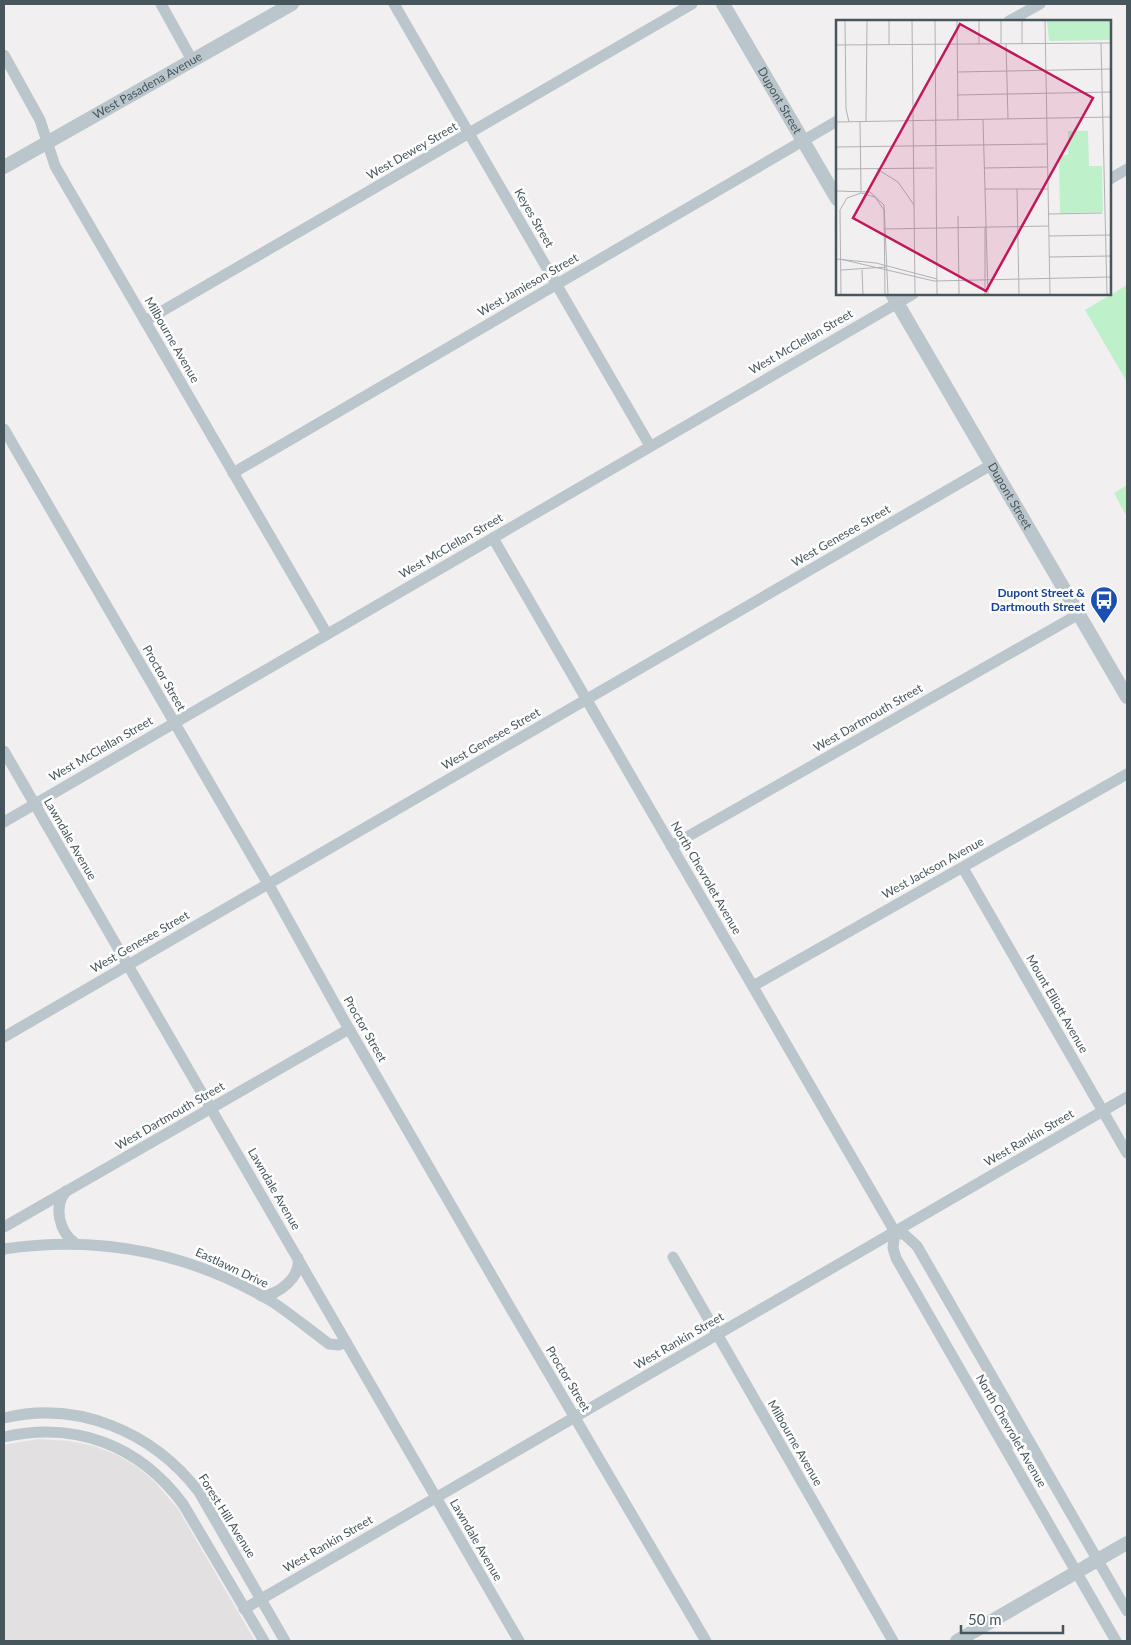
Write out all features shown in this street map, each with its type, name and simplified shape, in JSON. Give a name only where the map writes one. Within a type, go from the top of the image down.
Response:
[{"type":"street","points":[[161,4],[192,60]]},
{"type":"street","name":"West Pasadena Avenue","points":[[4,167],[292,4]]},
{"type":"street","name":"Keyes Street","points":[[394,4],[650,446]]},
{"type":"street","name":"West Dewey Street","points":[[145,322],[692,4]]},
{"type":"street","name":"Dupont Street","points":[[723,4],[836,198]]},
{"type":"street","points":[[1011,20],[1040,4]]},
{"type":"street","name":"Milbourne Avenue","points":[[4,55],[40,120],[55,166],[327,634]]},
{"type":"street","name":"West Jamieson Street","points":[[233,473],[836,122]]},
{"type":"street","points":[[1111,178],[1127,169]]},
{"type":"street","name":"West McClellan Street","points":[[4,822],[650,446],[894,298],[908,295]]},
{"type":"street","name":"Dupont Street","points":[[894,298],[1127,697]]},
{"type":"street","name":"Proctor Street","points":[[4,429],[268,884],[349,1029],[706,1641]]},
{"type":"street","name":"West Genesee Street","points":[[4,1037],[992,464]]},
{"type":"street","name":"North Chevrolet Avenue","points":[[493,538],[895,1232],[905,1235],[917,1246],[1127,1610]]},
{"type":"street","name":"West Dartmouth Street","points":[[671,846],[1079,614]]},
{"type":"street","name":"Lawndale Avenue","points":[[4,752],[519,1641]]},
{"type":"street","name":"West Jackson Avenue","points":[[753,986],[1127,774]]},
{"type":"street","name":"Mount Elliott Avenue","points":[[963,868],[1127,1153]]},
{"type":"street","name":"West Dartmouth Street","points":[[4,1227],[349,1029]]},
{"type":"street","name":"West Rankin Street","points":[[244,1608],[1127,1097]]},
{"type":"street","points":[[66,1191],[60,1203],[59,1215],[65,1233],[76,1244]]},
{"type":"street","name":"North Chevrolet Avenue","points":[[895,1232],[893,1248],[896,1258],[1116,1641]]},
{"type":"street","name":"Eastlawn Drive","points":[[4,1249],[76,1244],[114,1246],[170,1257],[209,1270],[261,1296],[278,1306],[329,1344],[339,1345],[346,1342]]},
{"type":"street","name":"Milbourne Avenue","points":[[673,1257],[894,1641]]},
{"type":"street","points":[[261,1296],[273,1294],[286,1284],[296,1272],[298,1258]]},
{"type":"street","name":"Forest Hill Avenue","points":[[4,1418],[52,1413],[83,1417],[122,1429],[157,1450],[178,1468],[198,1492],[285,1641]]},
{"type":"street","points":[[4,1437],[32,1432],[71,1434],[110,1444],[142,1462],[161,1477],[184,1504],[264,1641]]},
{"type":"street","points":[[1005,1447],[1026,1435]]},
{"type":"street","points":[[957,1641],[1127,1543]]},
{"type":"shaded area","points":[[38,1439],[69,1441],[94,1446],[117,1455],[136,1466],[154,1481],[178,1509],[255,1641],[4,1641],[4,1445]]},
{"type":"green space","points":[[1127,285],[1127,382],[1085,310]]},
{"type":"green space","points":[[1127,485],[1127,517],[1114,493]]},
{"type":"place","name":"Dupont Street & Dartmouth Street","points":[[1104,624]]}]
